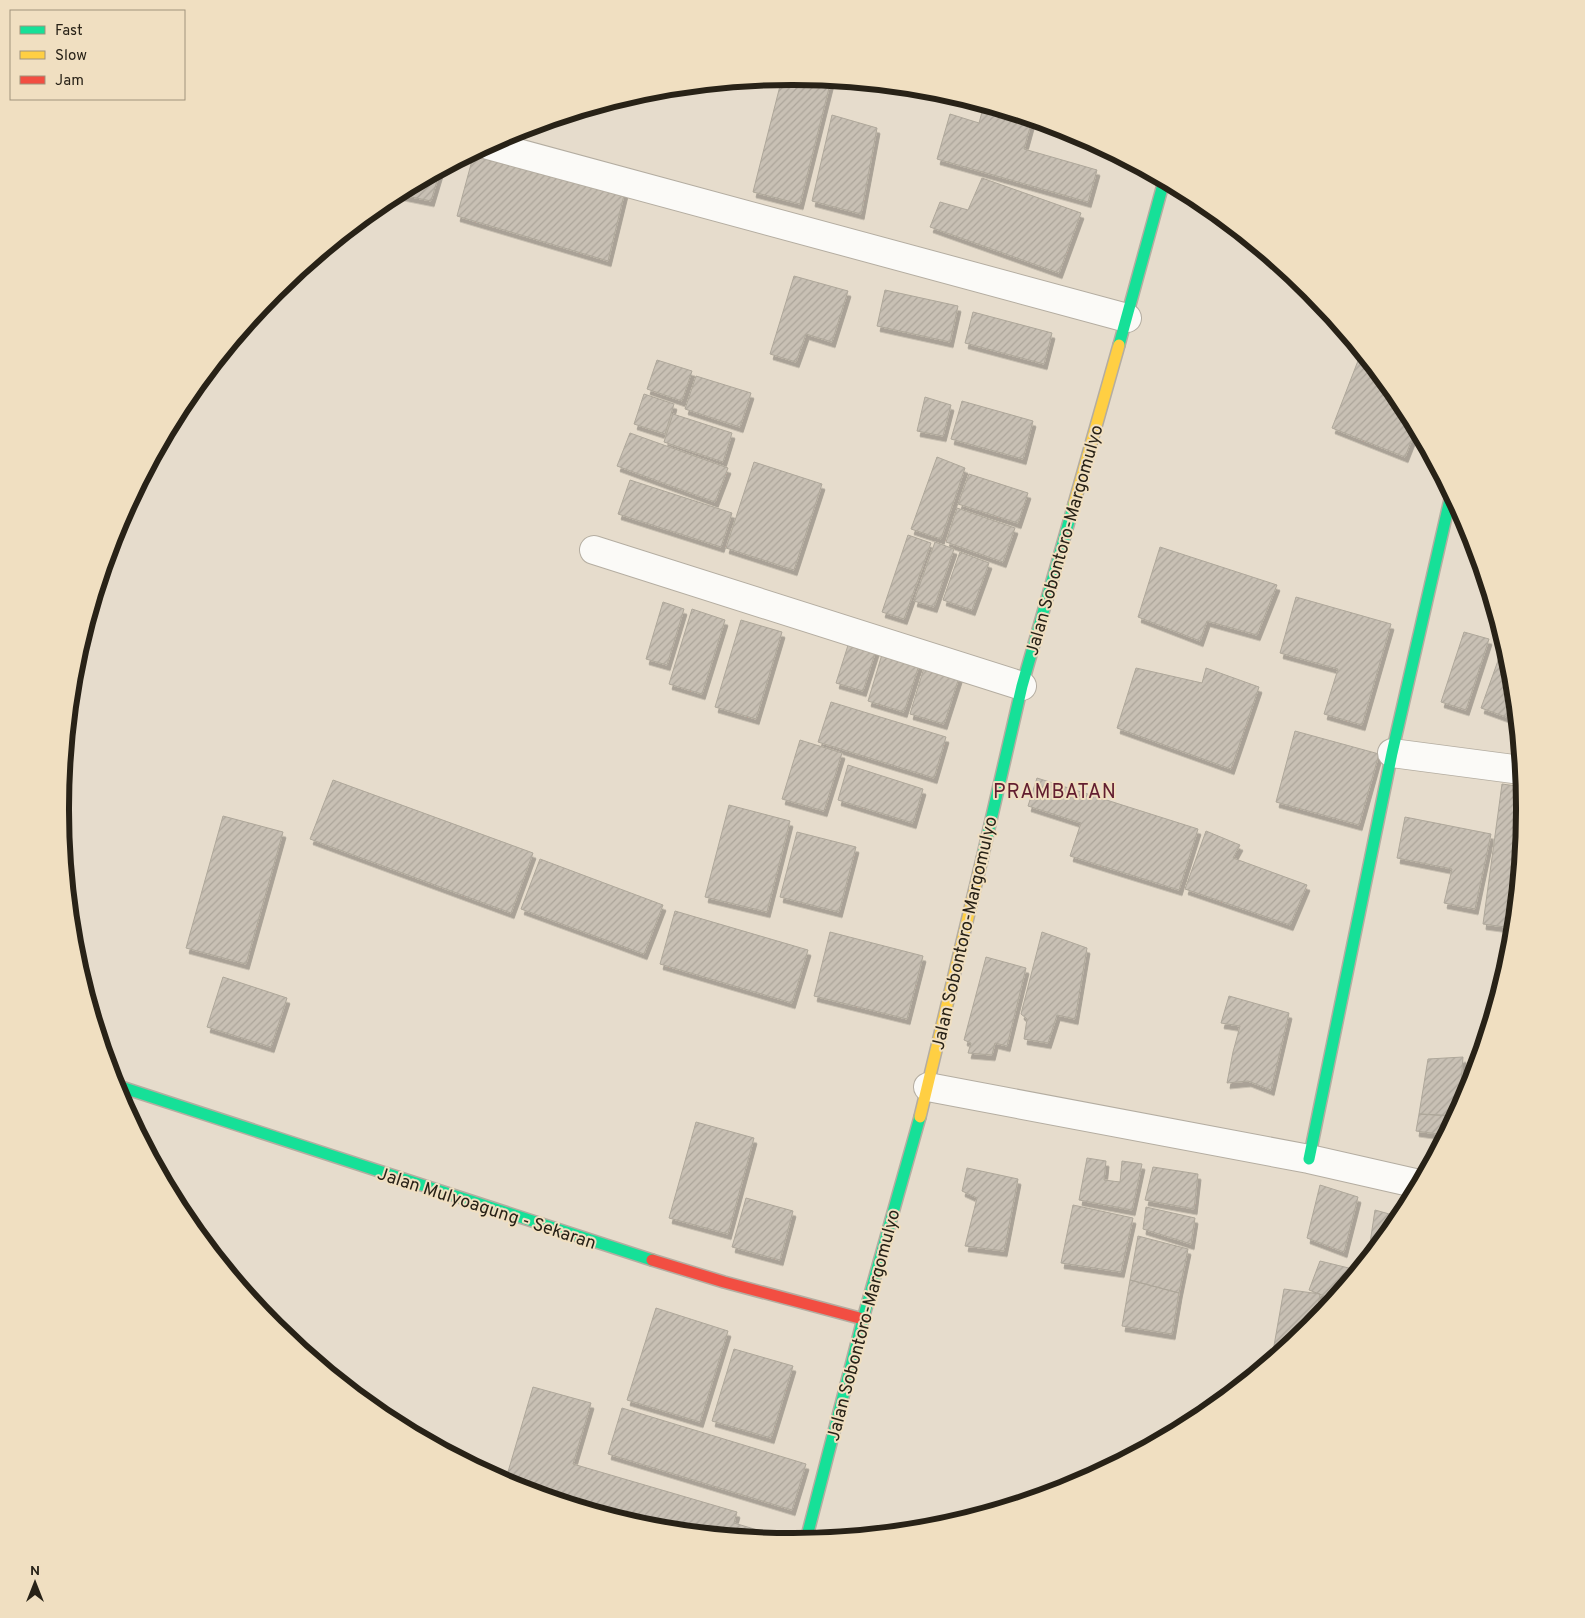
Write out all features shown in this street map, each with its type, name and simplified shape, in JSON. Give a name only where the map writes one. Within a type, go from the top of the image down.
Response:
[{"type":"street","points":[[499,148],[1128,318]]},
{"type":"street","name":"Jalan Sobontoro-Margomulyo","points":[[808,1532],[863,1319],[928,1087],[1022,686],[1128,318],[1162,187]]},
{"type":"street","points":[[1309,1159],[1392,753],[1449,504]]},
{"type":"street","points":[[594,550],[1022,686]]},
{"type":"street","points":[[1392,753],[1515,769]]},
{"type":"street","points":[[928,1087],[1309,1159],[1412,1182]]},
{"type":"street","name":"Jalan Mulyoagung - Sekaran","points":[[125,1089],[601,1245],[724,1282],[863,1319]]},
{"type":"building","points":[[780,86],[829,87],[800,204],[753,192]]},
{"type":"building","points":[[982,111],[1030,126],[1024,149],[1097,170],[1088,202],[937,159],[950,114],[979,123]]},
{"type":"building","points":[[832,115],[877,128],[861,214],[812,201]]},
{"type":"building","points":[[483,155],[625,191],[608,261],[457,216],[472,160]]},
{"type":"building","points":[[438,178],[431,201],[408,196]]},
{"type":"building","points":[[982,178],[1081,213],[1059,273],[930,227],[940,202],[968,210]]},
{"type":"building","points":[[794,276],[848,291],[832,342],[806,334],[796,362],[770,354]]},
{"type":"building","points":[[885,290],[958,306],[950,342],[877,326]]},
{"type":"building","points":[[973,312],[1052,333],[1044,364],[965,343]]},
{"type":"building","points":[[1359,358],[1413,437],[1405,457],[1332,428]]},
{"type":"building","points":[[657,360],[692,371],[682,401],[647,389]]},
{"type":"building","points":[[696,376],[751,393],[740,427],[685,409]]},
{"type":"building","points":[[644,394],[674,404],[665,434],[634,424]]},
{"type":"building","points":[[925,397],[951,405],[943,436],[917,431]]},
{"type":"building","points":[[962,401],[1033,421],[1023,459],[951,439]]},
{"type":"building","points":[[673,414],[732,433],[723,462],[664,442]]},
{"type":"building","points":[[630,433],[728,468],[715,502],[617,466]]},
{"type":"building","points":[[937,457],[965,468],[941,539],[911,529]]},
{"type":"building","points":[[754,462],[822,484],[794,570],[726,548]]},
{"type":"building","points":[[969,474],[1028,493],[1018,523],[958,504]]},
{"type":"building","points":[[630,480],[732,513],[721,547],[618,514]]},
{"type":"building","points":[[957,508],[1015,528],[1003,562],[946,542]]},
{"type":"building","points":[[908,535],[931,543],[904,619],[882,612]]},
{"type":"building","points":[[935,542],[954,549],[934,607],[914,601]]},
{"type":"building","points":[[1160,547],[1277,585],[1257,635],[1207,621],[1200,641],[1138,617]]},
{"type":"building","points":[[960,552],[989,563],[972,610],[943,600]]},
{"type":"building","points":[[1296,597],[1391,624],[1362,725],[1324,714],[1338,669],[1280,653]]},
{"type":"building","points":[[663,602],[684,609],[667,665],[646,659]]},
{"type":"building","points":[[692,609],[725,620],[702,694],[669,684]]},
{"type":"building","points":[[741,620],[782,632],[756,719],[715,707]]},
{"type":"building","points":[[1464,632],[1489,639],[1466,710],[1441,702]]},
{"type":"building","points":[[850,639],[877,647],[863,691],[836,683]]},
{"type":"building","points":[[883,651],[920,662],[904,712],[868,701]]},
{"type":"building","points":[[1500,657],[1509,709],[1506,717],[1481,708]]},
{"type":"building","points":[[926,661],[961,671],[944,724],[910,714]]},
{"type":"building","points":[[1136,668],[1202,683],[1206,668],[1259,687],[1231,769],[1117,728]]},
{"type":"building","points":[[831,702],[946,737],[934,778],[818,742]]},
{"type":"building","points":[[1295,731],[1379,754],[1359,825],[1276,802]]},
{"type":"building","points":[[800,740],[842,753],[824,811],[782,799]]},
{"type":"building","points":[[848,765],[923,789],[913,823],[838,800]]},
{"type":"building","points":[[1037,778],[1198,829],[1179,890],[1070,856],[1081,823],[1028,806]]},
{"type":"building","points":[[333,780],[533,853],[511,913],[310,839]]},
{"type":"building","points":[[1502,784],[1516,786],[1515,856],[1506,927],[1483,924]]},
{"type":"building","points":[[729,805],[790,821],[767,912],[705,897]]},
{"type":"building","points":[[223,816],[283,832],[246,964],[186,948]]},
{"type":"building","points":[[1405,817],[1491,834],[1475,909],[1444,903],[1452,869],[1397,858]]},
{"type":"building","points":[[1206,831],[1240,845],[1233,858],[1307,885],[1290,925],[1185,889]]},
{"type":"building","points":[[797,832],[856,847],[839,912],[780,897]]},
{"type":"building","points":[[540,859],[663,905],[644,954],[521,909]]},
{"type":"building","points":[[675,911],[808,950],[792,1003],[660,964]]},
{"type":"building","points":[[830,932],[923,956],[907,1019],[814,996]]},
{"type":"building","points":[[1042,932],[1087,948],[1075,1019],[1057,1015],[1048,1043],[1024,1039],[1027,1019],[1021,1014]]},
{"type":"building","points":[[986,957],[1026,968],[1007,1046],[995,1043],[992,1055],[968,1053],[971,1043],[964,1040]]},
{"type":"building","points":[[223,977],[287,998],[271,1047],[207,1027]]},
{"type":"building","points":[[1229,996],[1289,1013],[1271,1090],[1248,1081],[1227,1083],[1240,1026],[1221,1023]]},
{"type":"building","points":[[1463,1057],[1461,1087],[1448,1116],[1419,1114],[1428,1059]]},
{"type":"building","points":[[1419,1114],[1448,1116],[1439,1134],[1416,1131]]},
{"type":"building","points":[[696,1122],[754,1138],[728,1234],[669,1218]]},
{"type":"building","points":[[1087,1158],[1106,1161],[1104,1180],[1120,1182],[1122,1161],[1142,1164],[1132,1210],[1079,1200]]},
{"type":"building","points":[[1153,1167],[1198,1174],[1194,1209],[1145,1200]]},
{"type":"building","points":[[967,1168],[1018,1179],[1004,1251],[965,1246],[977,1198],[962,1191]]},
{"type":"building","points":[[1320,1185],[1358,1197],[1344,1252],[1307,1238]]},
{"type":"building","points":[[746,1198],[793,1211],[780,1260],[732,1247]]},
{"type":"building","points":[[1073,1205],[1133,1218],[1121,1272],[1061,1263]]},
{"type":"building","points":[[1146,1207],[1195,1218],[1191,1244],[1143,1229]]},
{"type":"building","points":[[1375,1210],[1391,1215],[1369,1246]]},
{"type":"building","points":[[1138,1236],[1188,1249],[1179,1293],[1130,1280]]},
{"type":"building","points":[[1320,1261],[1351,1269],[1327,1297],[1309,1290]]},
{"type":"building","points":[[1130,1280],[1179,1293],[1172,1334],[1122,1326]]},
{"type":"building","points":[[1284,1289],[1320,1294],[1318,1306],[1273,1350]]},
{"type":"building","points":[[656,1308],[728,1331],[700,1422],[627,1400]]},
{"type":"building","points":[[734,1349],[793,1366],[771,1438],[712,1421]]},
{"type":"building","points":[[533,1387],[591,1403],[573,1464],[737,1512],[734,1523],[764,1532],[698,1527],[651,1519],[605,1508],[560,1494],[507,1474]]},
{"type":"building","points":[[622,1408],[806,1464],[792,1510],[608,1454]]},
{"type":"traffic: fast","points":[[1119,345],[1162,187]]},
{"type":"traffic: fast","points":[[982,859],[1022,686],[1074,504]]},
{"type":"traffic: fast","points":[[1309,1159],[1392,753],[1449,504]]},
{"type":"traffic: fast","points":[[125,1088],[652,1260]]},
{"type":"traffic: fast","points":[[808,1532],[863,1319],[920,1117]]},
{"type":"traffic: slow","points":[[1074,504],[1119,345]]},
{"type":"traffic: slow","points":[[920,1117],[982,859]]},
{"type":"traffic: jam","points":[[652,1260],[724,1282],[863,1319]]},
{"type":"district","name":"PRAMBATAN","points":[[1055,791]]}]
